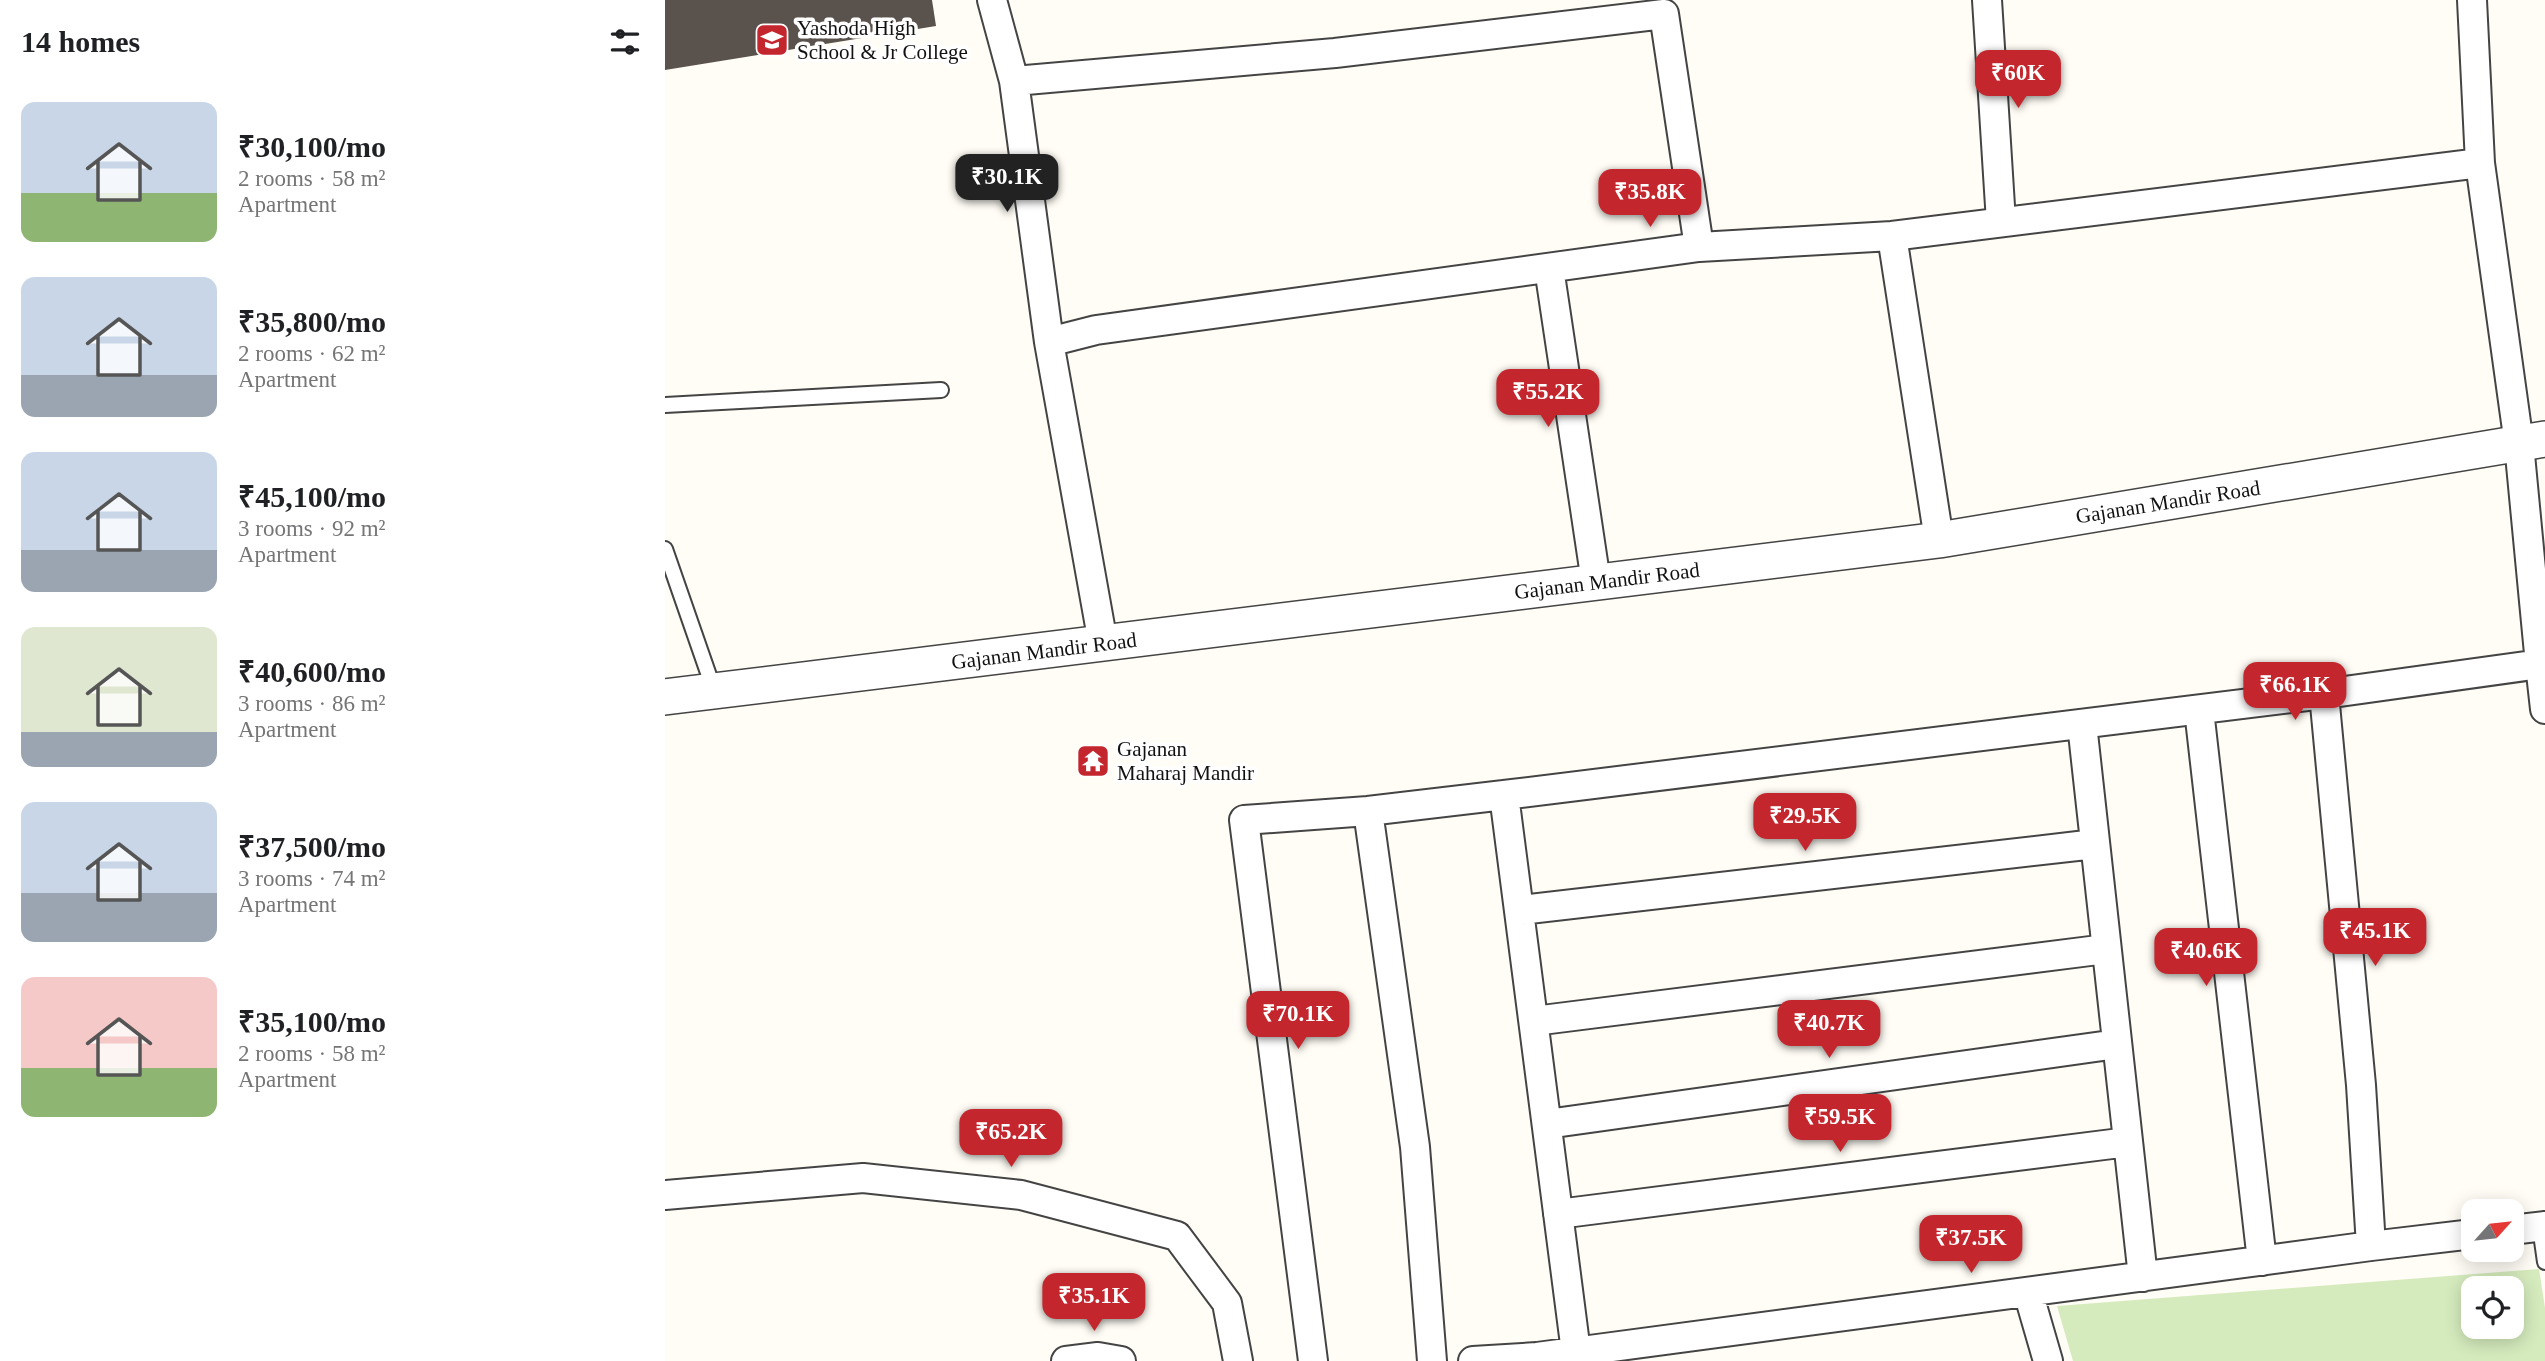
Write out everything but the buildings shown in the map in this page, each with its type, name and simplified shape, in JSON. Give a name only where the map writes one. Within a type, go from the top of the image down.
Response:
[{"type":"street","points":[[992,0],[1014,80],[1049,342],[1103,643]]},
{"type":"street","points":[[1987,0],[2001,222]]},
{"type":"street","points":[[2472,0],[2480,163],[2532,442],[2540,664],[2545,709]]},
{"type":"street","points":[[1014,80],[1335,53],[1663,7],[1699,247]]},
{"type":"street","points":[[1049,342],[1096,330],[1699,247],[1892,236],[2480,163]]},
{"type":"street","points":[[1892,236],[1939,540]]},
{"type":"street","points":[[1549,268],[1596,582]]},
{"type":"street","name":"Gajanan Mandir Road","points":[[665,697],[1939,540],[2532,442]]},
{"type":"street","points":[[1313,1361],[1244,820],[1368,811],[1504,795],[2199,710],[2540,664]]},
{"type":"street","points":[[2324,694],[2361,1085],[2371,1246]]},
{"type":"street","points":[[2199,710],[2262,1261]]},
{"type":"street","points":[[2082,724],[2143,1277]]},
{"type":"street","points":[[1504,795],[1576,1352]]},
{"type":"street","points":[[1368,811],[1415,1147],[1432,1361]]},
{"type":"street","points":[[1520,910],[2095,844]]},
{"type":"street","points":[[1534,1021],[2106,949]]},
{"type":"street","points":[[1547,1124],[2117,1044]]},
{"type":"street","points":[[1558,1214],[2128,1142]]},
{"type":"street","points":[[665,1195],[863,1178],[1021,1195],[1177,1236],[1227,1303],[1238,1361]]},
{"type":"street","points":[[2524,1228],[2542,1226]]},
{"type":"street","points":[[1473,1361],[1576,1352],[2461,1235]]},
{"type":"street","points":[[2028,1292],[2048,1361]]},
{"type":"street","points":[[1066,1361],[1098,1357],[1121,1361]]},
{"type":"lane","points":[[665,405],[941,390]]},
{"type":"lane","points":[[665,549],[715,691]]},
{"type":"lane","points":[[2542,1226],[2545,1262]]},
{"type":"green space","points":[[2539,1269],[2545,1308],[2545,1361],[2073,1361],[2057,1306]]},
{"type":"place","name":"Yashoda High School & Jr College","points":[[772,40]]},
{"type":"place","name":"Gajanan Maharaj Mandir","points":[[1093,761]]}]
